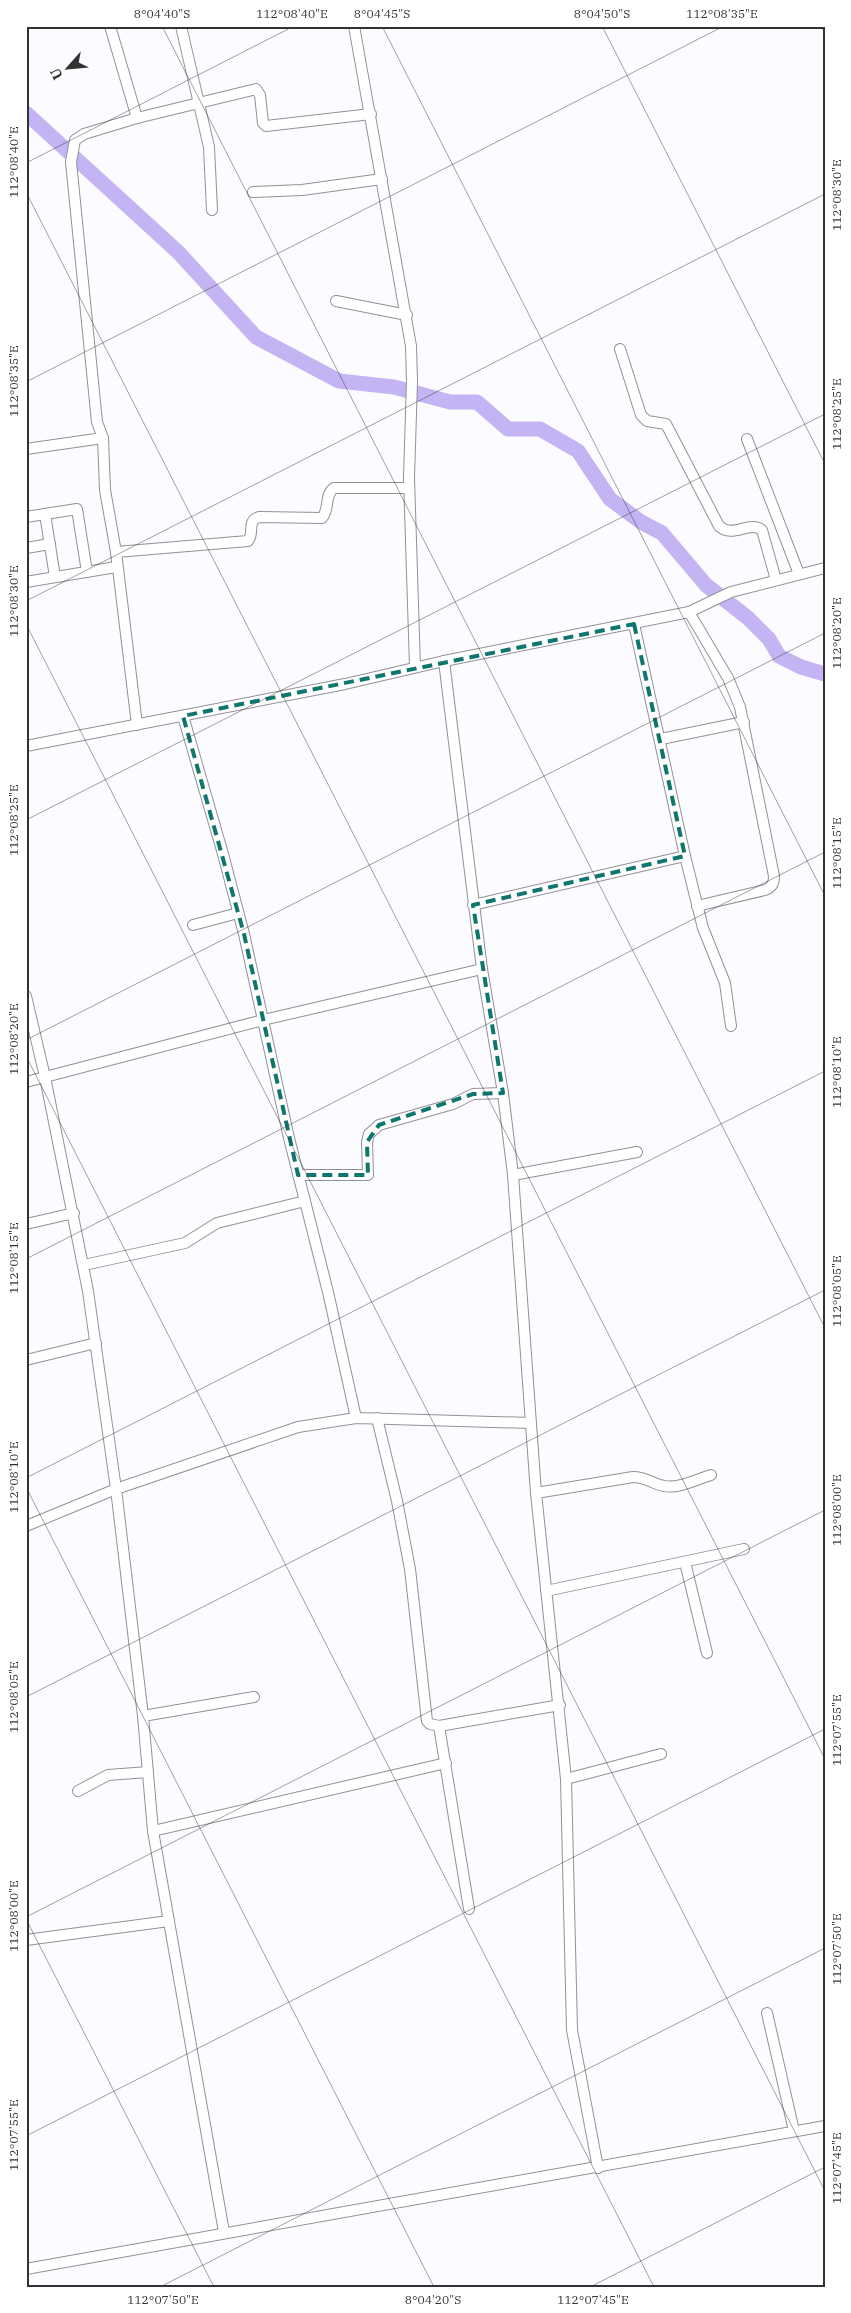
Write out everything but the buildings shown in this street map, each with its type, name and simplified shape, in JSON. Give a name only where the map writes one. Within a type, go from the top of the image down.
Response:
[{"type":"street","points":[[110,26],[137,118]]},
{"type":"street","points":[[181,26],[200,103],[212,167],[212,210]]},
{"type":"street","points":[[354,26],[406,315],[412,362],[409,488],[414,667]]},
{"type":"street","points":[[137,725],[116,567],[116,552],[105,490],[104,438],[97,422],[88,341],[73,182],[73,146],[76,140],[84,134],[137,118],[256,89],[260,95],[263,123],[266,126],[371,114]]},
{"type":"street","points":[[253,192],[302,190],[382,178]]},
{"type":"street","points":[[336,301],[406,315]]},
{"type":"street","points":[[620,349],[641,415],[647,421],[666,424],[719,526],[728,532],[754,527],[762,530],[776,580]]},
{"type":"street","points":[[26,449],[104,438]]},
{"type":"street","points":[[747,439],[799,574]]},
{"type":"street","points":[[116,552],[248,541],[252,536],[251,522],[259,517],[322,518],[326,513],[329,493],[334,488],[409,488]]},
{"type":"street","points":[[26,518],[77,509],[88,572]]},
{"type":"street","points":[[45,514],[55,577]]},
{"type":"street","points":[[26,548],[50,544]]},
{"type":"street","points":[[26,582],[116,567]]},
{"type":"street","points":[[26,746],[345,684],[414,667],[689,612],[731,592],[825,568]]},
{"type":"street","points":[[689,612],[728,678],[744,722],[774,883],[771,888],[765,890],[697,906]]},
{"type":"street","points":[[634,624],[661,739],[684,856],[703,928],[721,969],[731,1026]]},
{"type":"street","points":[[444,661],[473,905],[503,1093],[513,1175],[536,1493],[560,1705],[566,1779],[572,2030],[598,2168]]},
{"type":"street","points":[[183,716],[238,913],[356,1418]]},
{"type":"street","points":[[661,739],[744,722]]},
{"type":"street","points":[[473,905],[684,856]]},
{"type":"street","points":[[193,925],[238,913]]},
{"type":"street","points":[[26,1082],[263,1020],[482,969]]},
{"type":"street","points":[[26,998],[46,1077],[84,1265],[116,1489],[143,1716],[153,1831],[224,2232]]},
{"type":"street","points":[[298,1174],[368,1175],[367,1142],[369,1134],[378,1125],[452,1104],[473,1094],[503,1093]]},
{"type":"street","points":[[513,1175],[637,1152]]},
{"type":"street","points":[[84,1265],[185,1243],[218,1223],[305,1201]]},
{"type":"street","points":[[26,1224],[74,1213]]},
{"type":"street","points":[[26,1360],[96,1343]]},
{"type":"street","points":[[26,1526],[116,1489],[298,1427],[356,1418],[530,1423]]},
{"type":"street","points":[[377,1418],[407,1550],[426,1716],[430,1724],[439,1726],[560,1705]]},
{"type":"street","points":[[536,1493],[633,1477],[642,1477],[666,1486],[672,1486],[711,1475]]},
{"type":"street","points":[[546,1591],[744,1549]]},
{"type":"street","points":[[685,1562],[707,1653]]},
{"type":"street","points":[[143,1716],[254,1697]]},
{"type":"street","points":[[439,1726],[469,1909]]},
{"type":"street","points":[[566,1779],[661,1754]]},
{"type":"street","points":[[153,1831],[446,1763]]},
{"type":"street","points":[[78,1791],[108,1775],[148,1772]]},
{"type":"street","points":[[26,1940],[169,1921]]},
{"type":"street","points":[[767,2013],[794,2131]]},
{"type":"street","points":[[26,2268],[598,2168],[825,2126]]},
{"type":"highlighted area","points":[[634,624],[685,856],[473,905],[503,1093],[473,1094],[379,1125],[367,1142],[368,1175],[298,1175],[244,934],[183,716]]},
{"type":"waterway","points":[[26,113],[178,252],[256,337],[339,381],[394,387],[450,402],[477,402],[508,429],[540,429],[578,451],[610,499],[641,522],[662,533],[706,585],[748,618],[769,639],[779,656],[801,667],[825,674]]}]
